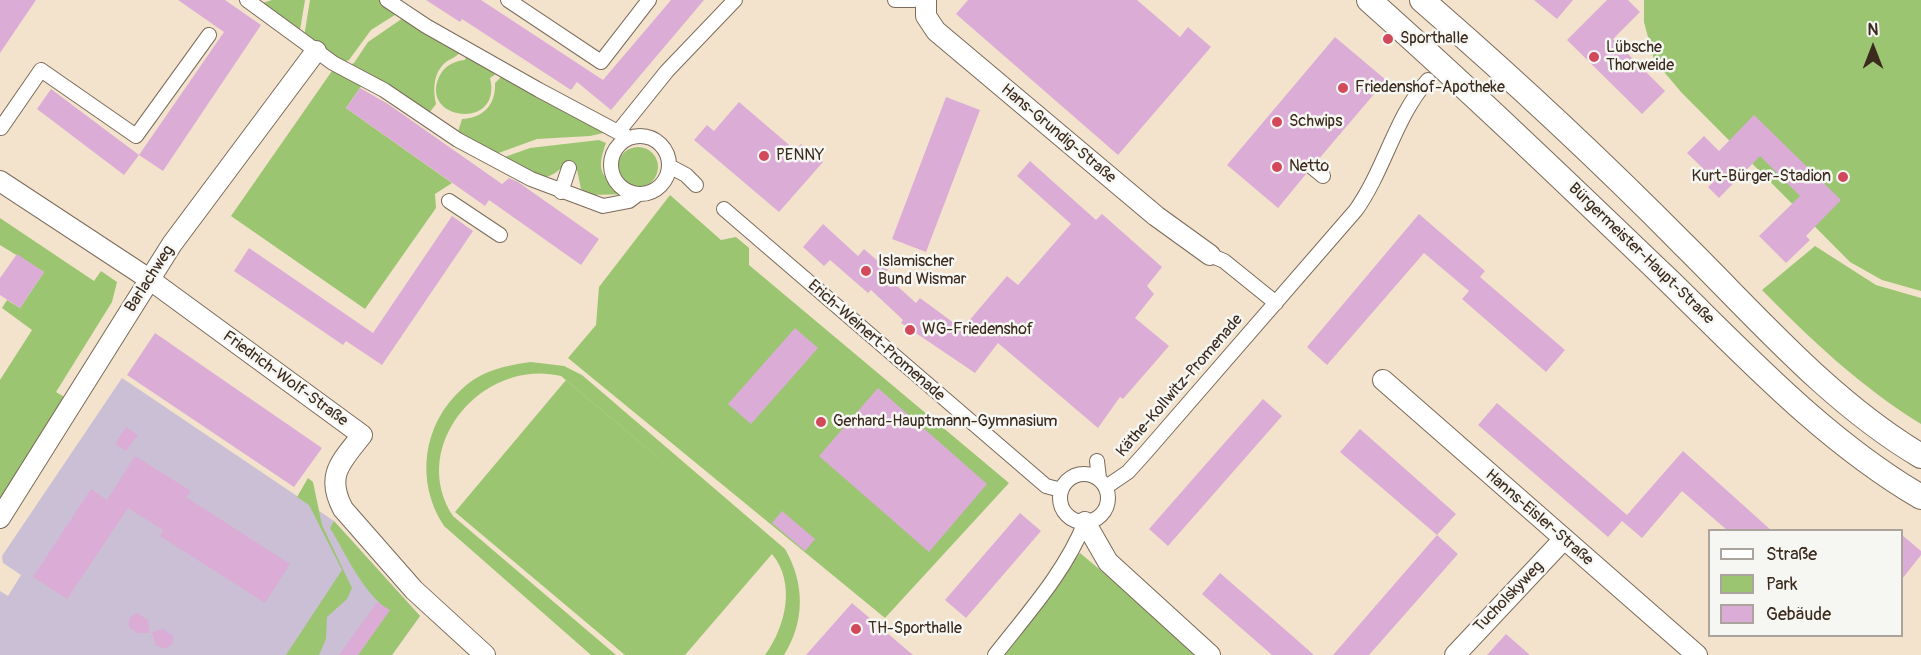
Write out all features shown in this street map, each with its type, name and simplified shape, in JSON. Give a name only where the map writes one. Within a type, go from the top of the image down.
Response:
[{"type":"street","points":[[247,0],[316,51],[384,90],[458,140],[531,179],[603,206],[629,201],[662,184],[669,166],[664,148],[657,142],[648,137],[623,135],[426,26],[387,0]]},
{"type":"street","points":[[508,0],[601,62],[649,0]]},
{"type":"street","points":[[637,195],[619,186],[610,169],[614,150],[667,71],[735,0]]},
{"type":"street","points":[[895,0],[914,0]]},
{"type":"street","name":"Hans-Grundig-Straße","points":[[926,0],[927,16],[936,31],[1156,216],[1210,255]]},
{"type":"street","name":"Bürgermeister-Haupt-Straße","points":[[1369,0],[1516,134],[1798,406],[1856,455],[1921,497]]},
{"type":"street","points":[[1422,0],[1502,70],[1637,197],[1818,378],[1867,419],[1921,456]]},
{"type":"street","points":[[1,128],[41,70],[135,136],[209,35]]},
{"type":"street","name":"Barlachweg","points":[[0,518],[172,244],[316,51]]},
{"type":"street","name":"Käthe-Kollwitz-Promenade","points":[[1102,483],[1128,472],[1356,210],[1372,188],[1412,101],[1428,80]]},
{"type":"street","points":[[669,166],[686,175],[696,185]]},
{"type":"street","points":[[561,192],[569,168]]},
{"type":"street","name":"Friedrich-Wolf-Straße","points":[[0,181],[149,279],[362,435],[335,476],[336,495],[343,509],[414,590],[485,655]]},
{"type":"street","points":[[449,201],[500,236]]},
{"type":"street","name":"Erich-Weinert-Promenade","points":[[724,209],[1046,486],[1060,490]]},
{"type":"street","points":[[1210,255],[1224,261],[1276,303]]},
{"type":"street","name":"Hanns-Eisler-Straße","points":[[1383,380],[1697,655]]},
{"type":"street","name":"Käthe-Kollwitz-Promenade","points":[[995,655],[1039,598],[1079,539],[1085,522],[1098,518],[1107,507],[1097,461]]},
{"type":"street","points":[[1102,483],[1084,473],[1077,474],[1064,483],[1060,490],[1060,506],[1064,513],[1077,522],[1085,522],[1108,562],[1210,655]]},
{"type":"street","name":"Tucholskyweg","points":[[1455,655],[1563,540]]},
{"type":"shaded area","points":[[122,378],[334,521],[420,616],[392,655],[0,655],[0,591],[8,596],[21,575],[3,563],[2,556]]},
{"type":"green space","points":[[272,0],[305,0],[299,36],[259,4]]},
{"type":"green space","points":[[310,0],[384,0],[398,13],[371,30],[349,60],[339,63],[304,37]]},
{"type":"green space","name":"Kurt-Bürger-Stadion","points":[[1644,0],[1921,0],[1921,291],[1882,280],[1850,262],[1681,92],[1654,60],[1644,22]]},
{"type":"green space","points":[[403,18],[462,50],[442,66],[436,76],[434,93],[436,104],[427,116],[344,67],[354,63],[368,42]]},
{"type":"green space","points":[[467,53],[500,71],[490,78],[491,95],[485,106],[474,113],[462,114],[450,111],[440,103],[436,92],[439,77],[444,70],[453,63],[465,60]]},
{"type":"green space","points":[[334,68],[362,85],[346,108],[452,183],[435,194],[436,208],[365,309],[231,216]]},
{"type":"green space","points":[[504,74],[608,132],[590,136],[537,139],[493,155],[457,135],[462,119],[482,113],[491,104],[495,83]]},
{"type":"green space","points":[[599,140],[606,143],[601,161],[603,174],[612,184],[628,194],[591,195],[581,189],[576,165],[567,162],[550,176],[534,177],[499,159],[530,148]]},
{"type":"green space","points":[[638,147],[646,148],[652,153],[657,159],[657,175],[652,181],[646,186],[638,187],[630,186],[624,181],[619,175],[618,167],[619,159],[624,153],[630,148]]},
{"type":"green space","points":[[670,195],[721,240],[736,237],[749,248],[749,265],[1009,483],[885,618],[568,358],[596,325],[599,287]]},
{"type":"green space","points":[[0,218],[94,281],[101,271],[117,282],[112,302],[56,392],[66,398],[0,502],[0,380],[32,330],[2,308],[7,300],[20,308],[44,272],[0,245]]},
{"type":"green space","points":[[1815,246],[1876,285],[1921,298],[1921,424],[1857,379],[1762,290]]},
{"type":"green space","points":[[531,362],[564,366],[582,375],[785,549],[796,575],[800,602],[796,629],[784,655],[765,655],[783,618],[786,591],[784,578],[772,554],[685,655],[625,655],[455,512],[566,380],[561,376],[532,374],[505,380],[481,393],[461,412],[447,435],[440,462],[441,489],[453,516],[616,655],[591,655],[444,526],[429,491],[426,472],[431,436],[439,419],[449,402],[478,377],[504,367]]},
{"type":"green space","points":[[308,478],[313,482],[322,525],[352,588],[347,599],[327,617],[326,639],[319,655],[286,655],[342,570],[309,505],[297,497]]},
{"type":"green space","points":[[334,521],[420,616],[392,655],[358,655],[389,611],[371,594],[356,572],[330,528]]},
{"type":"green space","points":[[1080,553],[1202,655],[1001,655]]},
{"type":"building","points":[[0,0],[36,0],[0,53]]},
{"type":"building","points":[[178,0],[225,0],[261,25],[163,171],[139,155],[224,32]]},
{"type":"building","points":[[426,0],[481,0],[603,80],[671,0],[704,0],[611,110],[577,82],[571,90],[462,19],[460,22]]},
{"type":"building","points":[[968,0],[1137,0],[1180,37],[1188,27],[1211,47],[1118,155],[956,14]]},
{"type":"building","points":[[1534,0],[1573,0],[1557,19]]},
{"type":"building","points":[[1607,0],[1628,0],[1640,12],[1613,39],[1665,91],[1642,114],[1567,40]]},
{"type":"building","points":[[1335,37],[1386,80],[1318,160],[1313,158],[1305,161],[1303,166],[1306,174],[1278,208],[1227,165]]},
{"type":"building","points":[[360,88],[388,104],[502,184],[509,178],[518,182],[599,239],[581,265],[489,200],[485,206],[346,108]]},
{"type":"building","points":[[51,89],[139,155],[124,175],[37,109]]},
{"type":"building","points":[[946,97],[980,110],[926,252],[892,239]]},
{"type":"building","name":"PENNY","points":[[739,102],[795,150],[801,144],[823,162],[779,212],[694,140],[707,125],[714,131]]},
{"type":"building","points":[[1754,115],[1841,200],[1806,236],[1810,240],[1786,263],[1759,236],[1800,196],[1760,156],[1719,198],[1708,187],[1715,180],[1687,153],[1704,136],[1719,151]]},
{"type":"building","points":[[1030,161],[1096,220],[1102,214],[1162,267],[1147,286],[1154,294],[1135,318],[1169,346],[1123,399],[1120,397],[1098,428],[998,343],[975,373],[901,323],[903,320],[871,290],[868,293],[830,260],[824,266],[803,247],[823,224],[858,256],[864,249],[888,270],[884,274],[916,303],[920,298],[962,329],[1007,276],[1018,285],[1071,224],[1017,176]]},
{"type":"building","points":[[1419,214],[1485,271],[1480,277],[1565,350],[1546,372],[1462,299],[1469,291],[1424,253],[1327,365],[1307,347]]},
{"type":"building","points":[[452,216],[473,231],[382,365],[346,341],[343,345],[234,271],[249,248],[373,333]]},
{"type":"building","points":[[17,254],[44,272],[20,308],[0,295],[0,278]]},
{"type":"building","points":[[795,328],[818,348],[751,424],[728,404]]},
{"type":"building","points":[[155,333],[322,448],[294,487],[127,375]]},
{"type":"building","points":[[878,388],[987,484],[929,552],[819,456]]},
{"type":"building","points":[[1263,399],[1282,416],[1168,546],[1149,529]]},
{"type":"building","points":[[1497,403],[1627,515],[1683,451],[1770,529],[1726,529],[1682,491],[1642,538],[1622,521],[1608,537],[1478,425]]},
{"type":"building","points":[[126,427],[138,435],[126,451],[115,444]]},
{"type":"building","points":[[1360,429],[1456,514],[1437,535],[1340,452]]},
{"type":"building","points":[[135,456],[191,491],[186,497],[290,564],[265,603],[160,536],[163,530],[128,508],[67,599],[33,577],[91,489],[107,500]]},
{"type":"building","points":[[782,511],[815,539],[805,551],[772,523]]},
{"type":"building","points":[[1020,513],[1041,531],[966,618],[945,600]]},
{"type":"building","points":[[1437,535],[1458,554],[1369,655],[1333,655]]},
{"type":"building","points":[[1903,536],[1921,551],[1921,555],[1903,578]]},
{"type":"building","points":[[1220,573],[1314,655],[1272,655],[1202,594]]},
{"type":"building","points":[[377,602],[390,610],[358,655],[339,655]]},
{"type":"building","name":"TH-Sporthalle","points":[[852,603],[913,655],[806,655]]},
{"type":"building","points":[[137,613],[148,620],[150,633],[137,633],[129,627],[129,618]]},
{"type":"building","points":[[163,629],[173,636],[173,643],[166,649],[156,646],[152,632]]},
{"type":"building","points":[[1506,634],[1530,655],[1487,655]]},
{"type":"place","name":"Sporthalle","points":[[1388,39]]},
{"type":"place","name":"Lübsche Thorweide","points":[[1594,57]]},
{"type":"place","name":"Friedenshof-Apotheke","points":[[1343,88]]},
{"type":"place","name":"Schwips","points":[[1277,122]]},
{"type":"place","name":"PENNY","points":[[764,156]]},
{"type":"place","name":"Netto","points":[[1277,167]]},
{"type":"place","name":"Kurt-Bürger-Stadion","points":[[1843,177]]},
{"type":"place","name":"Islamischer Bund Wismar","points":[[866,271]]},
{"type":"place","name":"WG-Friedenshof","points":[[910,330]]},
{"type":"place","name":"Gerhard-Hauptmann-Gymnasium","points":[[821,422]]},
{"type":"place","name":"TH-Sporthalle","points":[[856,629]]}]
